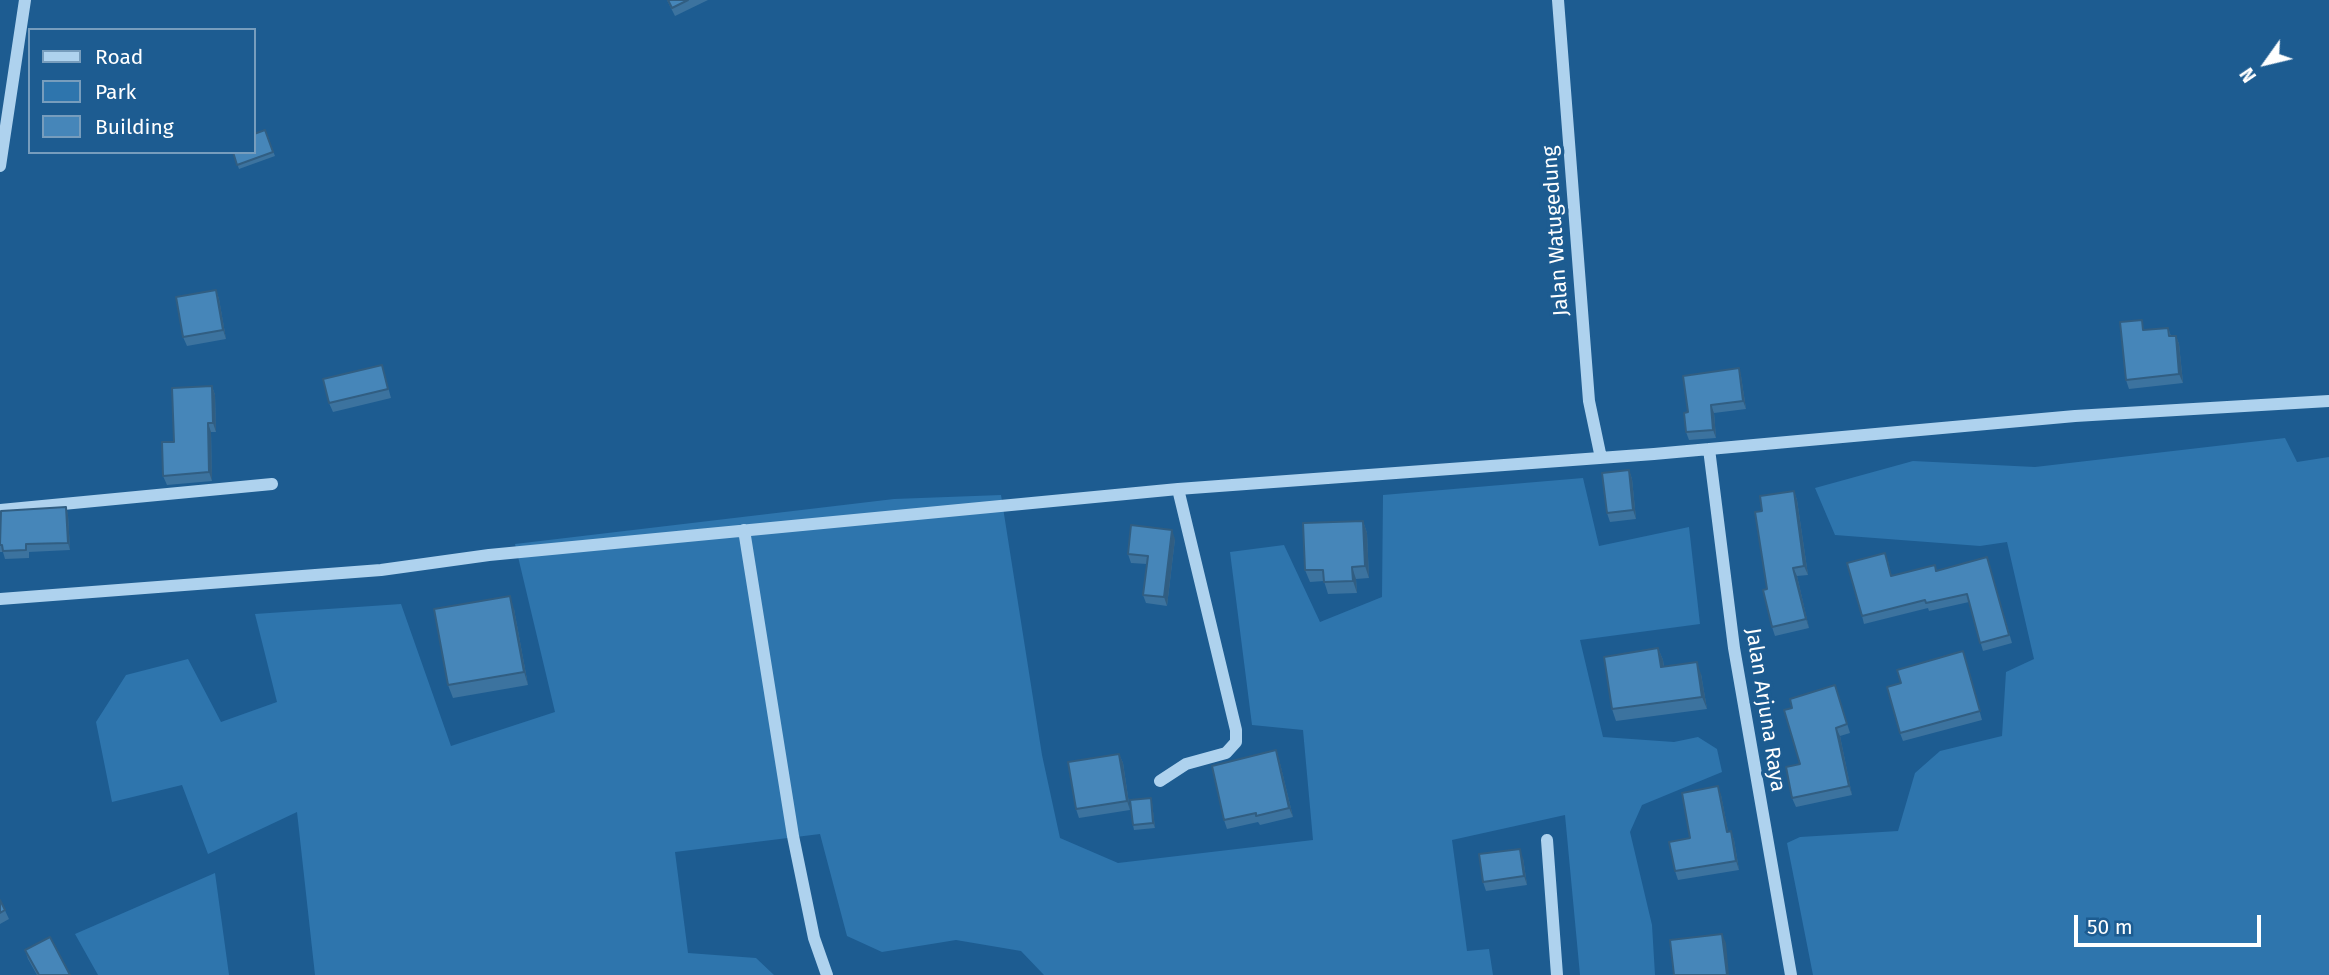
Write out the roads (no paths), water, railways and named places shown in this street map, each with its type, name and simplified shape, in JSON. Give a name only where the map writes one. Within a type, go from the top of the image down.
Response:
[{"type":"street","points":[[0,166],[26,0]]},
{"type":"street","name":"Jalan Watugedung","points":[[1558,0],[1589,401],[1601,458]]},
{"type":"street","points":[[0,599],[380,570],[502,554],[1178,489],[1601,458],[2075,416],[2329,401]]},
{"type":"street","name":"Jalan Arjuna Raya","points":[[1709,449],[1734,648],[1791,975]]},
{"type":"street","points":[[0,510],[272,484]]},
{"type":"street","points":[[1160,781],[1186,764],[1226,753],[1236,742],[1236,730],[1178,489]]},
{"type":"street","points":[[744,530],[793,836],[814,939],[827,975]]},
{"type":"street","points":[[1547,840],[1557,975]]}]
